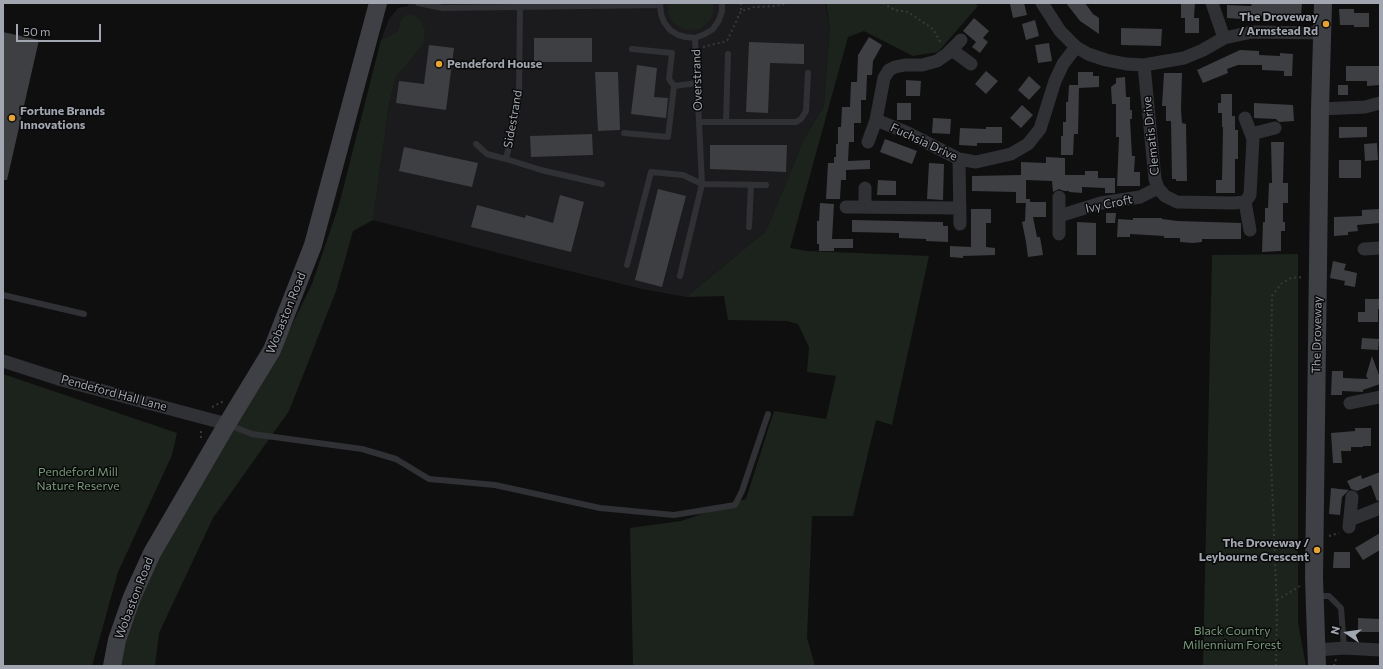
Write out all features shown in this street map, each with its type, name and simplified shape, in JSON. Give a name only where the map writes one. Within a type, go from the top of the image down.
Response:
[{"type":"street","name":"Wobaston Road","points":[[112,666],[117,640],[130,604],[152,553],[272,350],[313,245],[378,3]]},
{"type":"street","points":[[1042,3],[1060,31],[1076,47],[1088,54],[1106,60],[1126,64],[1144,65],[1184,58],[1224,38],[1252,32],[1322,33]]},
{"type":"street","points":[[1212,3],[1224,38]]},
{"type":"street","name":"The Droveway","points":[[1317,658],[1314,578],[1320,109],[1323,3]]},
{"type":"street","name":"Fuchsia Drive","points":[[868,142],[876,120],[884,78],[889,70],[905,65],[922,65],[936,61],[949,52],[961,40]]},
{"type":"street","name":"Fuchsia Drive","points":[[876,120],[906,132],[959,159],[976,162],[1011,154],[1028,144],[1040,129],[1055,81],[1063,64],[1076,47]]},
{"type":"street","points":[[949,52],[971,64]]},
{"type":"street","name":"Clematis Drive","points":[[1144,65],[1155,179],[1158,188],[1165,196],[1177,202],[1245,202]]},
{"type":"street","points":[[1320,109],[1365,107],[1380,103]]},
{"type":"street","points":[[1245,118],[1253,140],[1250,195],[1245,202],[1250,230]]},
{"type":"street","points":[[1251,134],[1275,128]]},
{"type":"street","points":[[959,159],[960,224]]},
{"type":"street","points":[[865,188],[865,206]]},
{"type":"street","name":"Ivy Croft","points":[[1059,216],[1101,203],[1140,197],[1158,188]]},
{"type":"street","points":[[1059,197],[1059,234]]},
{"type":"street","points":[[846,207],[960,208]]},
{"type":"street","points":[[1364,249],[1380,248]]},
{"type":"street","name":"Pendeford Hall Lane","points":[[3,361],[62,380],[227,424]]},
{"type":"street","points":[[1350,403],[1380,397]]},
{"type":"street","points":[[1349,524],[1352,497]]},
{"type":"street","points":[[1349,524],[1380,508]]},
{"type":"street","points":[[1317,658],[1344,648],[1380,650]]},
{"type":"lane","name":"Overstrand","points":[[418,3],[442,8],[660,4],[664,22],[670,30],[678,35],[696,38],[713,29],[719,20],[722,11],[722,3]]},
{"type":"lane","name":"Sidestrand","points":[[506,159],[516,118],[519,97],[520,7]]},
{"type":"lane","name":"Overstrand","points":[[680,276],[702,184],[696,38]]},
{"type":"lane","points":[[624,133],[668,137],[674,86],[669,79],[672,53],[632,49]]},
{"type":"lane","points":[[726,121],[728,54]]},
{"type":"lane","points":[[699,122],[796,122],[801,120],[806,111],[808,73]]},
{"type":"lane","points":[[674,86],[697,83]]},
{"type":"lane","points":[[476,144],[487,154],[542,170],[602,184]]},
{"type":"lane","points":[[627,265],[651,172],[683,175],[702,184],[766,185]]},
{"type":"lane","points":[[749,227],[750,185]]},
{"type":"lane","points":[[3,295],[84,314]]},
{"type":"lane","points":[[227,424],[252,434],[362,448],[396,459],[429,479],[495,485],[600,508],[674,515],[688,514],[735,505],[739,499],[768,414]]},
{"type":"lane","points":[[1314,596],[1329,596],[1341,608],[1344,648]]},
{"type":"path","points":[[696,49],[727,40],[741,12],[741,3]]},
{"type":"path","points":[[741,12],[754,7],[776,6],[788,3]]},
{"type":"path","points":[[883,3],[895,10],[908,12],[933,28],[949,52]]},
{"type":"path","points":[[1276,666],[1277,600],[1270,434],[1272,296],[1282,283],[1291,278],[1318,277]]},
{"type":"path","points":[[1315,539],[1334,535],[1349,524]]},
{"type":"path","points":[[1277,600],[1314,578]]},
{"type":"shaded area","points":[[409,3],[825,3],[830,26],[824,105],[803,141],[766,231],[686,297],[642,289],[373,220],[389,105],[396,77],[423,45],[400,22],[398,31],[381,40],[389,19],[398,8],[408,6]]},
{"type":"green space","points":[[668,3],[713,3],[713,13],[710,20],[699,29],[684,29],[672,21],[669,15]]},
{"type":"green space","points":[[826,3],[974,3],[978,6],[938,52],[913,56],[864,31],[848,37],[790,248],[807,251],[929,256],[892,425],[876,420],[853,516],[812,516],[807,638],[815,666],[633,666],[630,528],[681,521],[746,499],[774,411],[826,419],[836,376],[807,372],[809,347],[798,324],[787,321],[728,320],[724,296],[686,297],[766,231],[803,141],[824,105],[830,26]]},
{"type":"green space","points":[[406,15],[413,15],[420,20],[425,30],[423,45],[396,77],[389,105],[373,220],[353,231],[336,291],[289,411],[213,518],[159,633],[155,666],[118,666],[123,640],[158,555],[279,351],[312,284],[339,205],[381,40],[398,31],[400,22]]},
{"type":"green space","name":"Black Country Millennium Forest","points":[[1298,254],[1298,623],[1306,666],[1203,666],[1212,255]]},
{"type":"green space","name":"Pendeford Mill Nature Reserve","points":[[3,374],[177,433],[172,455],[118,572],[92,666],[3,666]]},
{"type":"building","points":[[1024,3],[1027,15],[1013,18],[1010,4]]},
{"type":"building","points":[[1066,3],[1085,3],[1093,14],[1099,18],[1099,34],[1080,21]]},
{"type":"building","points":[[1181,3],[1195,3],[1194,18],[1199,18],[1199,33],[1185,33],[1185,18],[1181,18]]},
{"type":"building","points":[[1252,3],[1302,3],[1301,16],[1279,14],[1279,17],[1242,15],[1242,19],[1227,18],[1227,5],[1251,6]]},
{"type":"building","points":[[1339,9],[1354,9],[1354,13],[1369,13],[1369,27],[1340,25]]},
{"type":"building","points":[[974,18],[989,31],[983,38],[988,42],[980,53],[972,47],[976,42],[963,31]]},
{"type":"building","points":[[1035,20],[1039,36],[1026,40],[1022,24]]},
{"type":"building","points":[[1121,28],[1162,29],[1161,46],[1121,45]]},
{"type":"building","name":"Fortune Brands Innovations","points":[[3,32],[39,40],[7,180],[3,180]]},
{"type":"building","points":[[869,37],[882,45],[873,61],[872,75],[867,75],[866,100],[861,100],[861,123],[854,123],[854,142],[849,142],[848,161],[870,160],[870,169],[846,170],[846,180],[841,180],[840,199],[826,199],[828,163],[834,163],[834,157],[836,157],[838,127],[841,127],[842,107],[850,107],[851,82],[857,82],[858,55]]},
{"type":"building","points":[[534,38],[592,38],[592,62],[534,62]]},
{"type":"building","points":[[749,42],[804,44],[804,64],[770,63],[768,113],[746,112]]},
{"type":"building","points":[[1049,43],[1052,61],[1038,63],[1035,45]]},
{"type":"building","name":"Pendeford House","points":[[429,45],[454,48],[446,110],[396,103],[399,81],[424,84]]},
{"type":"building","points":[[1240,50],[1259,51],[1259,55],[1280,56],[1280,53],[1293,54],[1292,76],[1284,76],[1284,71],[1262,70],[1262,65],[1238,65],[1227,69],[1228,73],[1203,83],[1197,70]]},
{"type":"building","points":[[637,65],[657,68],[654,97],[668,98],[666,118],[631,114]]},
{"type":"building","points":[[1346,66],[1380,66],[1380,85],[1367,86],[1367,81],[1346,81]]},
{"type":"building","points":[[986,71],[998,81],[986,94],[975,84]]},
{"type":"building","points":[[595,72],[618,72],[620,130],[598,131]]},
{"type":"building","points":[[1078,72],[1093,72],[1093,76],[1099,76],[1099,87],[1079,88],[1078,134],[1074,134],[1073,155],[1061,155],[1061,136],[1063,136],[1063,122],[1066,122],[1066,102],[1068,102],[1069,85],[1078,85]]},
{"type":"building","points":[[1164,73],[1182,73],[1181,109],[1182,123],[1186,124],[1187,181],[1176,181],[1176,179],[1172,179],[1171,121],[1166,121],[1166,106],[1162,106]]},
{"type":"building","points":[[1029,76],[1041,87],[1029,100],[1018,90]]},
{"type":"building","points":[[1125,77],[1126,97],[1130,97],[1130,110],[1132,110],[1132,119],[1130,119],[1132,156],[1135,156],[1134,172],[1140,172],[1140,186],[1117,186],[1119,137],[1116,137],[1116,104],[1112,104],[1111,87],[1116,83],[1116,78]]},
{"type":"building","points":[[906,80],[921,81],[920,96],[906,96]]},
{"type":"building","points":[[1338,85],[1348,85],[1348,95],[1338,95]]},
{"type":"building","points":[[1221,94],[1232,94],[1232,116],[1235,116],[1235,130],[1238,130],[1238,159],[1235,159],[1235,193],[1216,193],[1216,180],[1222,180],[1223,127],[1222,113],[1218,113],[1218,103],[1221,103]]},
{"type":"building","points":[[897,103],[911,103],[911,120],[897,120]]},
{"type":"building","points":[[1254,103],[1293,105],[1294,121],[1279,122],[1276,119],[1254,118]]},
{"type":"building","points":[[1022,105],[1033,115],[1021,128],[1010,118]]},
{"type":"building","points":[[933,118],[951,119],[950,134],[932,133]]},
{"type":"building","points":[[986,127],[1002,127],[1002,143],[977,143],[977,146],[959,145],[960,128],[986,129]]},
{"type":"building","points":[[1339,127],[1367,127],[1367,137],[1339,138]]},
{"type":"building","points":[[592,134],[593,155],[531,157],[530,136]]},
{"type":"building","points":[[885,139],[917,151],[912,164],[880,152]]},
{"type":"building","points":[[1271,142],[1284,142],[1283,183],[1288,183],[1288,203],[1283,203],[1283,222],[1285,222],[1285,231],[1281,231],[1281,251],[1262,252],[1265,208],[1268,208],[1269,183],[1272,183]]},
{"type":"building","points":[[1377,143],[1378,160],[1365,161],[1364,144]]},
{"type":"building","points":[[710,145],[787,145],[786,172],[710,169]]},
{"type":"building","points":[[404,147],[478,163],[472,187],[399,171]]},
{"type":"building","points":[[1046,157],[1065,158],[1065,175],[1085,175],[1085,171],[1098,171],[1098,178],[1115,178],[1115,193],[1105,193],[1105,188],[1082,187],[1082,193],[1069,192],[1059,189],[1053,192],[1052,181],[1026,180],[1026,203],[1016,203],[1016,192],[972,191],[972,176],[1021,175],[1021,162],[1046,163]]},
{"type":"building","points":[[1339,160],[1361,160],[1361,178],[1339,178]]},
{"type":"building","points":[[929,163],[944,164],[943,200],[927,199]]},
{"type":"building","points":[[878,180],[896,181],[896,195],[877,195]]},
{"type":"building","points":[[658,189],[686,196],[662,287],[635,280]]},
{"type":"building","points":[[560,195],[584,202],[571,252],[471,227],[477,205],[525,218],[526,215],[553,223]]},
{"type":"building","points":[[1026,199],[1030,199],[1030,202],[1046,202],[1046,217],[1033,217],[1037,237],[1040,237],[1043,255],[1028,257],[1022,222],[1025,221]]},
{"type":"building","points":[[820,203],[834,204],[832,239],[853,239],[853,248],[834,248],[834,251],[819,251],[819,244],[817,244],[817,221],[819,221]]},
{"type":"building","points":[[971,209],[991,209],[991,223],[986,223],[986,247],[995,248],[995,255],[963,256],[963,258],[950,257],[950,246],[971,247]]},
{"type":"building","points":[[1380,209],[1380,223],[1357,225],[1358,231],[1348,232],[1348,235],[1334,236],[1334,217],[1362,216],[1362,210]]},
{"type":"building","points":[[1106,213],[1116,213],[1115,223],[1106,223]]},
{"type":"building","points":[[1133,218],[1162,218],[1178,221],[1241,223],[1241,239],[1202,239],[1202,242],[1193,243],[1180,242],[1180,238],[1164,238],[1164,236],[1130,234],[1130,237],[1117,237],[1118,219],[1133,220]]},
{"type":"building","points":[[852,220],[943,222],[943,226],[948,226],[948,242],[926,241],[926,239],[899,238],[899,233],[852,232]]},
{"type":"building","points":[[1077,222],[1096,223],[1096,255],[1077,255]]},
{"type":"building","points":[[1333,261],[1346,264],[1344,270],[1357,273],[1355,287],[1344,285],[1345,281],[1330,278]]},
{"type":"building","points":[[1365,299],[1380,299],[1378,322],[1358,322],[1358,312],[1365,312]]},
{"type":"building","points":[[1362,338],[1379,339],[1378,350],[1361,349]]},
{"type":"building","points":[[1372,356],[1380,378],[1380,384],[1363,390],[1363,392],[1342,391],[1342,395],[1331,395],[1332,371],[1343,371],[1343,378],[1368,379],[1366,376]]},
{"type":"building","points":[[1355,428],[1371,428],[1371,446],[1351,447],[1351,451],[1341,451],[1342,463],[1333,463],[1331,433],[1355,431]]},
{"type":"building","points":[[1380,472],[1380,500],[1377,501],[1371,485],[1357,491],[1351,489],[1347,481],[1361,475],[1362,479]]},
{"type":"building","points":[[1331,488],[1349,490],[1342,497],[1340,515],[1329,514]]},
{"type":"building","points":[[1380,533],[1380,550],[1363,560],[1355,548]]},
{"type":"building","points":[[1334,552],[1350,552],[1350,568],[1333,568]]},
{"type":"building","points":[[1358,618],[1380,619],[1380,632],[1358,632]]},
{"type":"place","name":"The Droveway / Armstead Rd","points":[[1326,24]]},
{"type":"place","name":"Pendeford House","points":[[439,64]]},
{"type":"place","name":"Fortune Brands Innovations","points":[[12,118]]},
{"type":"place","name":"The Droveway / Leybourne Crescent","points":[[1317,550]]}]
